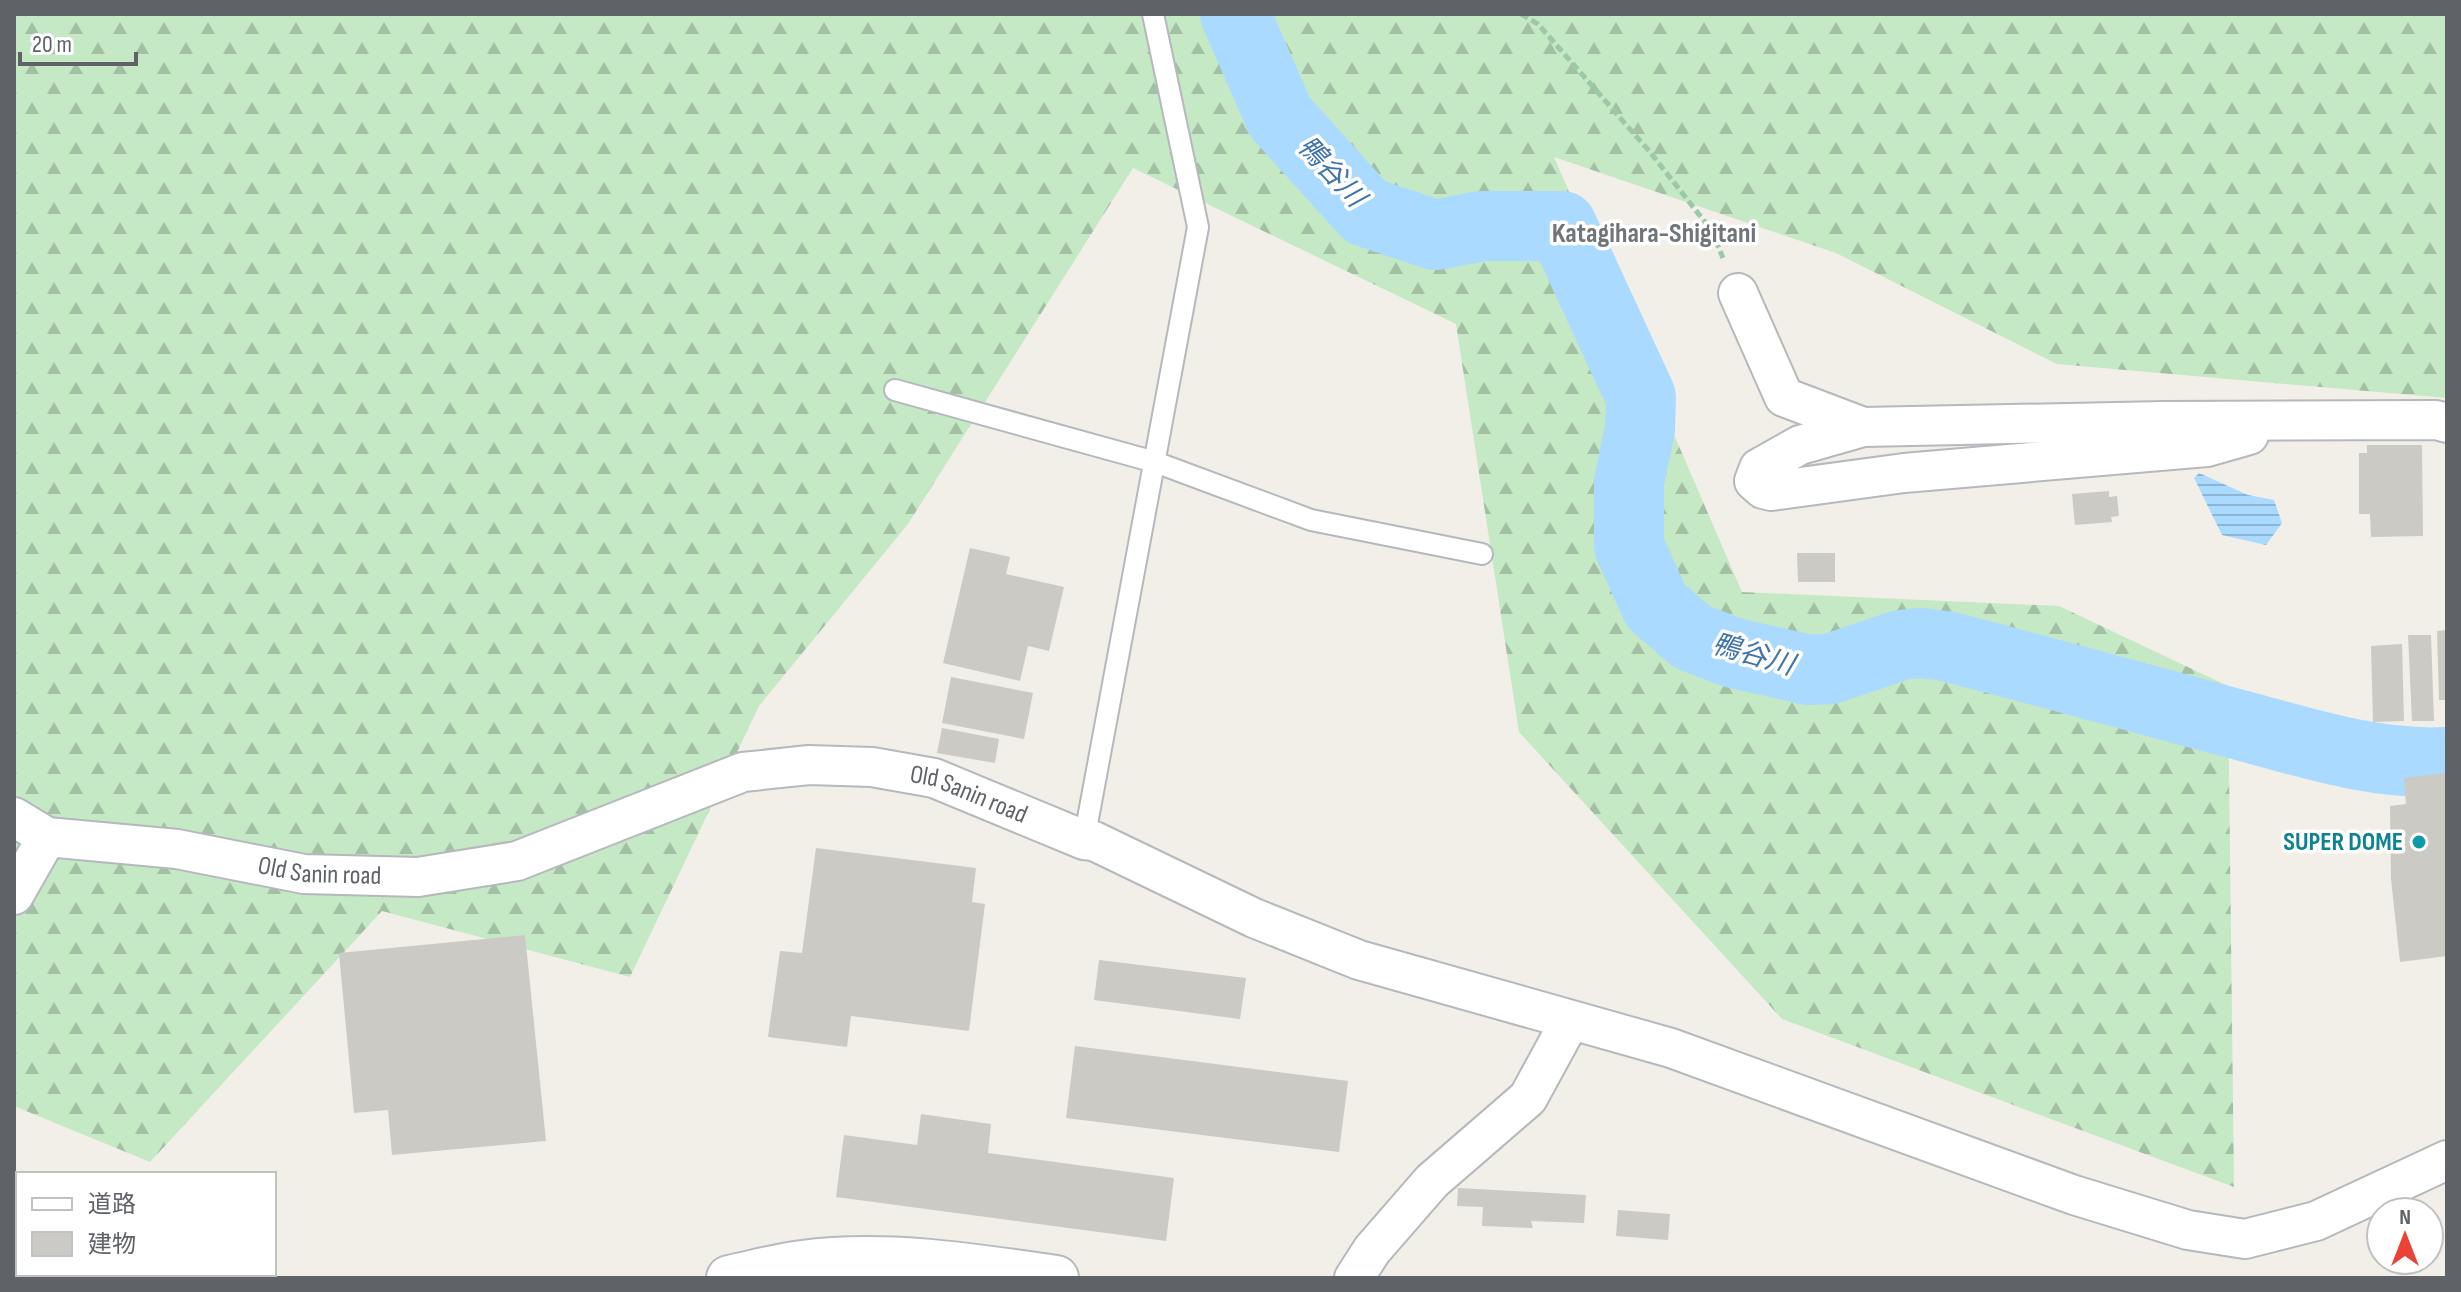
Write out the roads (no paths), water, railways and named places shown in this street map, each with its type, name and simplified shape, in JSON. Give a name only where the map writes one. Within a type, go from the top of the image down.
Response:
[{"type":"main road","points":[[729,1278],[802,1263],[884,1260],[965,1265],[1056,1278]]},
{"type":"street","points":[[1738,293],[1784,397],[1863,427]]},
{"type":"street","points":[[2301,421],[2207,447],[1904,473],[1771,491],[1754,481],[1759,468],[1800,445],[1863,427],[2301,421],[2436,420],[2447,423]]},
{"type":"street","name":"Old Sanin road","points":[[14,817],[47,837],[177,849],[304,874],[418,877],[517,861],[743,772],[809,765],[872,767],[934,778],[1084,840],[1094,841],[1254,918],[1359,960],[1671,1048],[2074,1195],[2188,1230],[2245,1239],[2316,1221],[2447,1160]]},
{"type":"street","points":[[14,895],[47,837]]},
{"type":"street","points":[[1354,1278],[1372,1250],[1432,1181],[1528,1098],[1570,1021]]},
{"type":"lane","points":[[1084,840],[1198,227],[1153,14]]},
{"type":"lane","points":[[895,390],[1155,462],[1311,520],[1482,554]]},
{"type":"water","points":[[2199,473],[2248,495],[2274,500],[2282,523],[2266,545],[2222,535],[2194,478]]},
{"type":"waterway","name":"鴨谷川","points":[[1235,14],[1280,117],[1366,212],[1435,235],[1482,226],[1562,226],[1641,397],[1640,429],[1629,482],[1629,546],[1656,606],[1692,637],[1734,653],[1809,670],[1830,669],[1901,645],[1920,643],[1946,646],[2335,750],[2391,760],[2447,762]]},
{"type":"place","name":"SUPER DOME","points":[[2419,842]]},
{"type":"district","name":"Katagihara-Shigitani","points":[[1654,233]]}]
